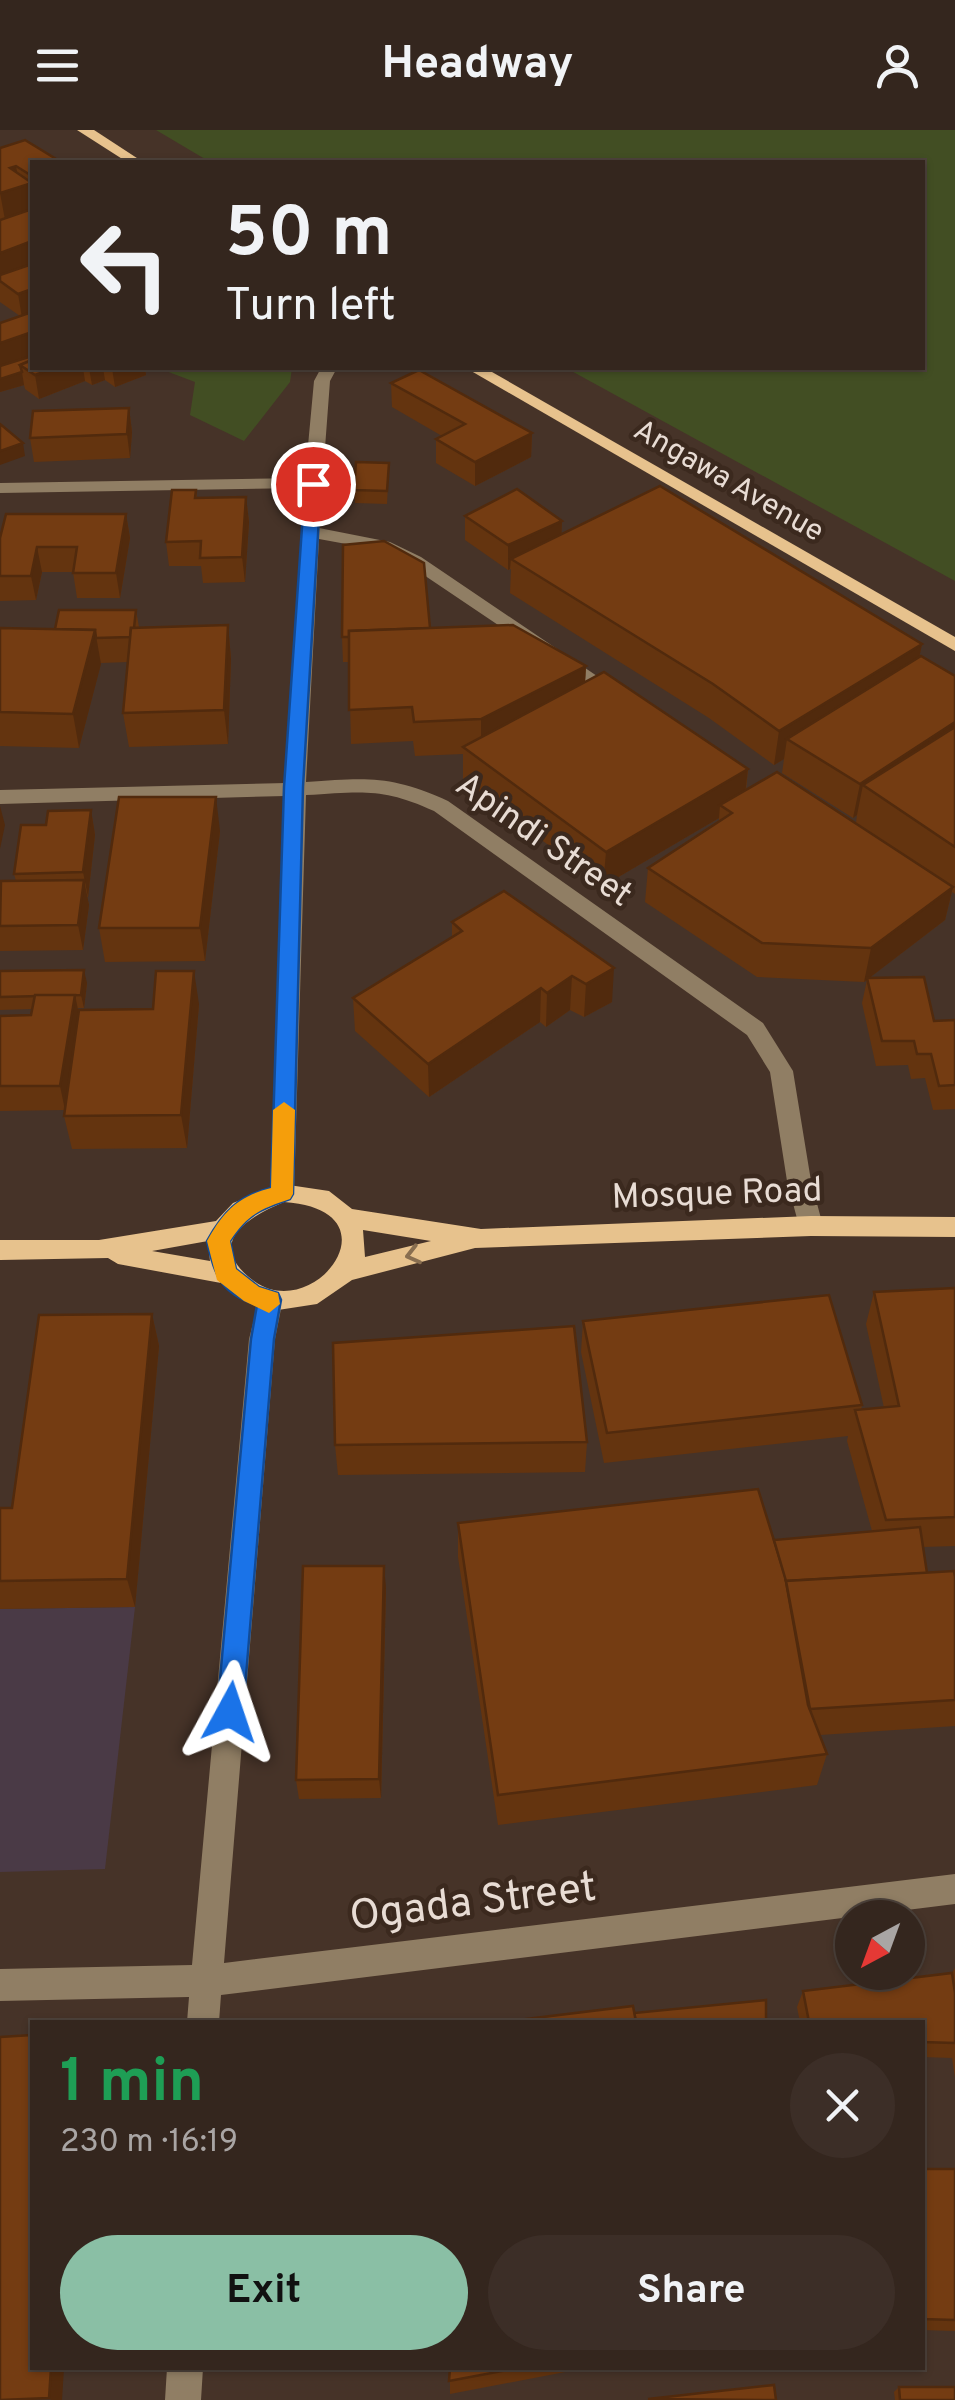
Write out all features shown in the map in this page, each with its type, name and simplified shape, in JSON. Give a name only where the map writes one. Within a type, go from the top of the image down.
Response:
[{"type":"main road","points":[[84,130],[133,160]]},
{"type":"main road","name":"Angawa Avenue","points":[[477,370],[955,644]]},
{"type":"main road","points":[[98,1250],[225,1274],[252,1294],[270,1300],[311,1296],[345,1272],[355,1245],[346,1218],[319,1198],[282,1194],[257,1200],[237,1212],[223,1229],[218,1252],[225,1274]]},
{"type":"main road","name":"Mosque Road","points":[[346,1218],[481,1239],[811,1226],[955,1227]]},
{"type":"main road","points":[[0,1250],[98,1250],[223,1229]]},
{"type":"main road","name":"Mosque Road","points":[[345,1272],[481,1239]]},
{"type":"street","points":[[282,1194],[294,787],[313,484],[322,381],[328,370]]},
{"type":"street","points":[[0,488],[313,484]]},
{"type":"street","points":[[310,532],[384,546],[416,561],[640,712]]},
{"type":"street","name":"Apindi Street","points":[[0,797],[232,793],[365,785],[402,788],[441,806],[755,1029],[781,1071],[799,1181],[811,1226]]},
{"type":"street","points":[[202,2020],[262,1339],[270,1300]]},
{"type":"street","name":"Ogada Street","points":[[0,1985],[205,1981],[955,1889]]},
{"type":"street","points":[[183,2400],[185,2370]]},
{"type":"shaded area","points":[[135,1607],[105,1869],[0,1872],[0,1609]]},
{"type":"green space","points":[[156,130],[955,130],[955,581],[570,370],[925,370],[925,160],[207,160]]},
{"type":"green space","points":[[163,370],[292,370],[290,382],[244,441],[190,415],[195,382]]},
{"type":"building","points":[[25,140],[58,160],[30,160],[30,175],[16,166],[10,168],[30,184],[0,193],[0,148]]},
{"type":"building","points":[[30,210],[30,242],[0,253],[0,220]]},
{"type":"building","points":[[30,265],[30,290],[18,294],[0,281],[0,275]]},
{"type":"building","points":[[29,313],[30,333],[0,343],[0,323]]},
{"type":"building","points":[[30,357],[30,361],[20,365],[22,372],[0,379],[0,366]]},
{"type":"building","points":[[30,361],[30,370],[49,370],[35,375],[20,365]]},
{"type":"building","points":[[419,370],[532,433],[475,462],[436,439],[465,424],[391,383]]},
{"type":"building","points":[[129,408],[127,434],[30,438],[33,411]]},
{"type":"building","points":[[0,424],[23,443],[0,451]]},
{"type":"building","points":[[356,462],[389,463],[387,491],[354,490]]},
{"type":"building","points":[[660,486],[922,644],[779,731],[713,684],[511,559]]},
{"type":"building","points":[[517,489],[562,521],[508,545],[465,516]]},
{"type":"building","points":[[172,490],[196,490],[195,498],[246,497],[242,557],[200,558],[201,541],[166,542]]},
{"type":"building","points":[[6,514],[126,514],[116,573],[73,573],[77,547],[37,547],[31,576],[0,576],[0,538]]},
{"type":"building","points":[[384,541],[424,563],[430,628],[349,631],[349,637],[342,637],[343,545]]},
{"type":"building","points":[[59,610],[136,610],[134,628],[130,637],[96,638],[95,630],[55,629]]},
{"type":"building","points":[[228,625],[224,710],[123,713],[131,628]]},
{"type":"building","points":[[513,625],[586,666],[481,719],[414,722],[412,707],[349,710],[349,631]]},
{"type":"building","points":[[0,628],[95,630],[73,714],[0,712]]},
{"type":"building","points":[[921,656],[955,676],[955,722],[860,784],[787,739]]},
{"type":"building","points":[[604,672],[748,769],[606,852],[463,747]]},
{"type":"building","points":[[955,727],[955,847],[863,785]]},
{"type":"building","points":[[777,772],[953,887],[871,948],[762,943],[648,868],[732,813],[720,805]]},
{"type":"building","points":[[119,797],[216,797],[200,928],[99,928]]},
{"type":"building","points":[[91,810],[83,872],[14,874],[21,825],[46,825],[48,811]]},
{"type":"building","points":[[84,880],[78,925],[0,926],[1,881]]},
{"type":"building","points":[[504,891],[614,968],[586,984],[572,976],[547,993],[541,988],[428,1064],[353,998],[462,931],[452,922]]},
{"type":"building","points":[[84,970],[81,995],[0,997],[0,971]]},
{"type":"building","points":[[156,971],[194,971],[181,1115],[64,1116],[79,1010],[153,1009]]},
{"type":"building","points":[[924,977],[934,1021],[955,1020],[955,1085],[939,1086],[931,1054],[917,1054],[914,1041],[882,1041],[867,978]]},
{"type":"building","points":[[35,995],[75,995],[60,1086],[0,1086],[0,1016],[31,1015]]},
{"type":"building","points":[[955,1288],[955,1517],[886,1520],[855,1410],[899,1406],[874,1292]]},
{"type":"building","points":[[829,1295],[862,1405],[607,1433],[583,1321]]},
{"type":"building","points":[[152,1314],[127,1579],[0,1581],[0,1508],[12,1508],[39,1315]]},
{"type":"building","points":[[574,1326],[587,1442],[335,1445],[333,1343]]},
{"type":"building","points":[[758,1489],[785,1576],[808,1705],[827,1754],[498,1795],[458,1523]]},
{"type":"building","points":[[920,1527],[927,1573],[786,1581],[774,1540]]},
{"type":"building","points":[[303,1566],[384,1566],[379,1779],[296,1780]]},
{"type":"building","points":[[954,1571],[955,1700],[810,1709],[786,1581]]},
{"type":"building","points":[[952,1973],[955,2043],[925,2042],[925,2020],[809,2020],[803,1991],[835,1987],[925,1990],[925,1976]]},
{"type":"building","points":[[766,2000],[766,2020],[636,2020],[634,2013]]},
{"type":"building","points":[[633,2006],[636,2020],[518,2020]]},
{"type":"building","points":[[30,2035],[30,2370],[51,2370],[49,2398],[0,2400],[0,2037]]},
{"type":"building","points":[[925,2169],[955,2169],[955,2320],[925,2319]]},
{"type":"building","points":[[450,2370],[507,2370],[449,2381]]},
{"type":"building","points":[[774,2385],[776,2400],[648,2399]]},
{"type":"building","points":[[899,2387],[955,2387],[955,2400],[900,2400]]},
{"type":"slow traffic","points":[[269,1304],[270,1300],[252,1294],[225,1274],[218,1241],[237,1212],[257,1200],[282,1194],[284,1110]]},
{"type":"route","points":[[230,1712],[262,1339],[270,1300],[252,1294],[225,1274],[218,1241],[237,1212],[257,1200],[282,1194],[294,787],[313,484]]}]
